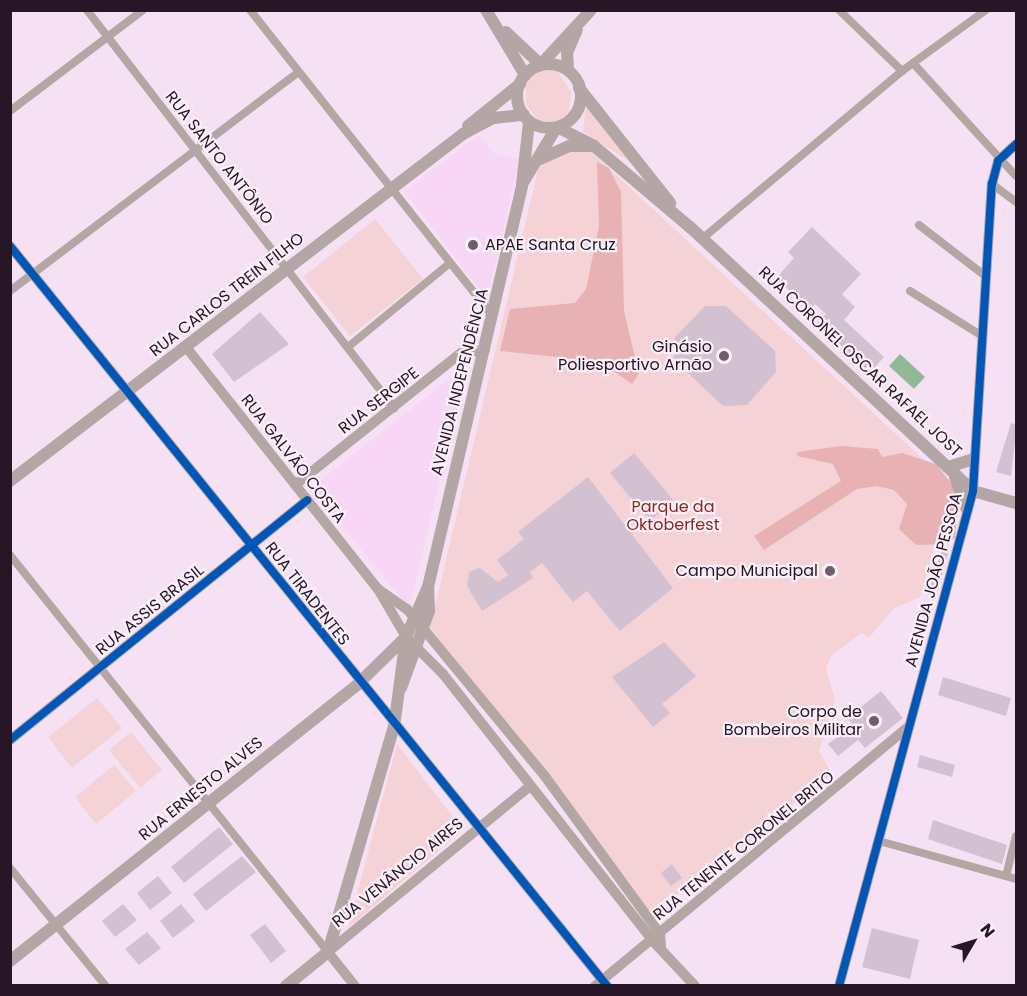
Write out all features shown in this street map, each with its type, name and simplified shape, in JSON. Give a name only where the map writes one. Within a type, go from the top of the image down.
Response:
[{"type":"main road","points":[[486,10],[495,21],[541,62],[568,69]]},
{"type":"main road","points":[[522,80],[580,24],[591,10]]},
{"type":"main road","points":[[495,21],[522,80],[527,119],[557,129],[573,116],[579,88],[568,69],[567,53],[580,24]]},
{"type":"main road","name":"RUA CARLOS TREIN FILHO","points":[[463,134],[480,113],[522,80]]},
{"type":"main road","name":"RUA CORONEL OSCAR RAFAEL JOST","points":[[579,88],[690,227]]},
{"type":"main road","name":"RUA CARLOS TREIN FILHO","points":[[10,481],[463,134],[493,118],[527,119]]},
{"type":"main road","name":"AVENIDA INDEPENDÊNCIA","points":[[402,688],[424,629],[428,587],[494,318],[522,184],[527,119]]},
{"type":"main road","name":"RUA CORONEL OSCAR RAFAEL JOST","points":[[557,129],[594,146],[703,238],[972,491]]},
{"type":"main road","name":"AVENIDA INDEPENDÊNCIA","points":[[522,184],[557,129]]},
{"type":"main road","points":[[539,159],[569,146],[594,146]]},
{"type":"main road","points":[[632,178],[643,171]]},
{"type":"main road","points":[[974,459],[950,469],[967,512],[993,496]]},
{"type":"main road","points":[[972,491],[1017,502]]},
{"type":"main road","name":"AVENIDA INDEPENDÊNCIA","points":[[328,952],[394,727],[402,688],[406,637],[413,616],[428,587]]},
{"type":"main road","name":"RUA ERNESTO ALVES","points":[[10,961],[359,683],[406,637]]},
{"type":"main road","name":"RUA VENÂNCIO AIRES","points":[[286,986],[328,952]]},
{"type":"street","name":"RUA SANTO ANTÔNIO","points":[[87,10],[394,408]]},
{"type":"street","points":[[10,111],[143,10]]},
{"type":"street","points":[[250,10],[297,73],[393,188],[494,318]]},
{"type":"street","points":[[839,10],[902,71]]},
{"type":"street","points":[[703,238],[902,71],[986,10]]},
{"type":"street","points":[[913,63],[998,161],[1017,176]]},
{"type":"street","points":[[10,291],[297,73]]},
{"type":"street","points":[[998,161],[1017,144]]},
{"type":"street","name":"AVENIDA JOÃO PESSOA","points":[[839,986],[902,765],[909,726],[972,491],[979,334],[992,184],[998,161]]},
{"type":"street","points":[[992,184],[1017,202]]},
{"type":"street","points":[[919,225],[984,275]]},
{"type":"street","name":"RUA TIRADENTES","points":[[10,246],[252,544],[394,727],[481,826],[601,984]]},
{"type":"street","points":[[348,346],[450,263]]},
{"type":"street","points":[[910,291],[979,334]]},
{"type":"street","name":"RUA GALVÃO COSTA","points":[[186,347],[378,589],[406,637],[695,986]]},
{"type":"street","name":"RUA SERGIPE","points":[[295,485],[461,353],[485,350]]},
{"type":"street","name":"RUA ASSIS BRASIL","points":[[10,740],[307,500]]},
{"type":"street","points":[[10,555],[355,986]]},
{"type":"street","name":"RUA GALVÃO COSTA","points":[[378,589],[413,616],[544,775],[658,940]]},
{"type":"street","name":"RUA TENENTE CORONEL BRITO","points":[[601,984],[658,940],[909,726]]},
{"type":"street","points":[[876,756],[890,755],[902,765]]},
{"type":"street","points":[[530,786],[544,789],[544,775]]},
{"type":"street","name":"RUA VENÂNCIO AIRES","points":[[328,952],[530,786]]},
{"type":"street","points":[[1006,876],[1017,836]]},
{"type":"street","points":[[879,841],[1017,879]]},
{"type":"street","points":[[10,868],[106,986]]},
{"type":"shaded area","name":"APAE Santa Cruz","points":[[479,135],[494,154],[520,159],[487,299],[404,191]]},
{"type":"shaded area","points":[[597,162],[609,168],[621,192],[624,311],[639,374],[632,384],[612,370],[575,359],[500,351],[510,309],[575,303],[586,289],[599,226]]},
{"type":"shaded area","points":[[900,354],[925,377],[914,389],[889,366]]},
{"type":"shaded area","points":[[468,364],[409,608],[311,488]]},
{"type":"shaded area","points":[[841,446],[878,449],[882,457],[902,453],[936,464],[959,493],[955,538],[944,544],[916,545],[899,529],[907,504],[894,490],[877,486],[857,489],[764,550],[754,536],[841,481],[833,464],[797,456],[798,452]]},
{"type":"green space","points":[[538,67],[556,69],[571,92],[569,111],[556,126],[542,125],[526,105],[526,80]]},
{"type":"green space","points":[[586,103],[635,165],[583,132]]},
{"type":"green space","name":"Parque da Oktoberfest","points":[[587,148],[938,473],[936,542],[920,597],[893,609],[869,638],[862,633],[831,656],[826,668],[835,700],[819,751],[832,774],[650,916],[430,628],[538,170],[551,155]]},
{"type":"green space","points":[[375,219],[423,279],[350,336],[303,277]]},
{"type":"green space","points":[[97,698],[122,728],[72,768],[48,737]]},
{"type":"green space","points":[[131,732],[162,770],[140,788],[109,750]]},
{"type":"green space","points":[[397,744],[463,830],[348,928]]},
{"type":"green space","points":[[114,765],[136,791],[96,824],[75,797]]},
{"type":"building","points":[[812,227],[861,274],[842,294],[855,307],[844,320],[884,357],[870,373],[817,323],[826,314],[815,304],[810,310],[776,278],[794,258],[788,252]]},
{"type":"building","name":"Ginásio Poliesportivo Arnão","points":[[705,306],[726,306],[775,351],[776,372],[747,405],[723,406],[674,360],[675,337]]},
{"type":"building","points":[[260,312],[289,344],[234,382],[212,354]]},
{"type":"building","points":[[1011,423],[1017,425],[1011,476],[996,472]]},
{"type":"building","points":[[634,453],[674,501],[650,521],[610,473]]},
{"type":"building","points":[[588,477],[673,588],[620,631],[587,591],[573,602],[542,563],[530,572],[533,578],[482,611],[467,586],[469,572],[480,568],[498,582],[508,575],[497,560],[524,539],[518,532]]},
{"type":"building","points":[[942,549],[949,551],[938,590],[930,587]]},
{"type":"building","points":[[664,642],[696,676],[662,704],[670,713],[653,727],[612,677]]},
{"type":"building","points":[[943,677],[1011,698],[1006,716],[938,695]]},
{"type":"building","name":"Corpo de Bombeiros Militar","points":[[881,691],[903,718],[865,748],[858,740],[838,756],[828,744],[853,725],[847,718]]},
{"type":"building","points":[[920,755],[955,765],[952,777],[917,767]]},
{"type":"building","points":[[933,820],[1007,845],[1002,864],[928,839]]},
{"type":"building","points":[[219,827],[233,844],[184,883],[171,867]]},
{"type":"building","points":[[242,856],[256,872],[206,911],[193,894]]},
{"type":"building","points":[[672,864],[682,878],[671,886],[661,873]]},
{"type":"building","points":[[158,876],[172,893],[150,910],[137,893]]},
{"type":"building","points":[[123,904],[137,920],[115,937],[102,921]]},
{"type":"building","points":[[181,904],[195,921],[173,938],[160,921]]},
{"type":"building","points":[[265,924],[286,951],[271,963],[250,935]]},
{"type":"building","points":[[872,928],[919,940],[910,979],[862,967]]},
{"type":"building","points":[[147,932],[161,948],[139,965],[125,949]]},
{"type":"cycle path","points":[[839,986],[973,491],[992,184],[998,161],[1016,144]]},
{"type":"cycle path","points":[[10,246],[607,986]]},
{"type":"cycle path","points":[[10,740],[307,500]]},
{"type":"place","name":"APAE Santa Cruz","points":[[473,245]]},
{"type":"place","name":"Ginásio Poliesportivo Arnão","points":[[724,356]]},
{"type":"place","name":"Campo Municipal","points":[[830,571]]},
{"type":"place","name":"Corpo de Bombeiros Militar","points":[[874,721]]}]
